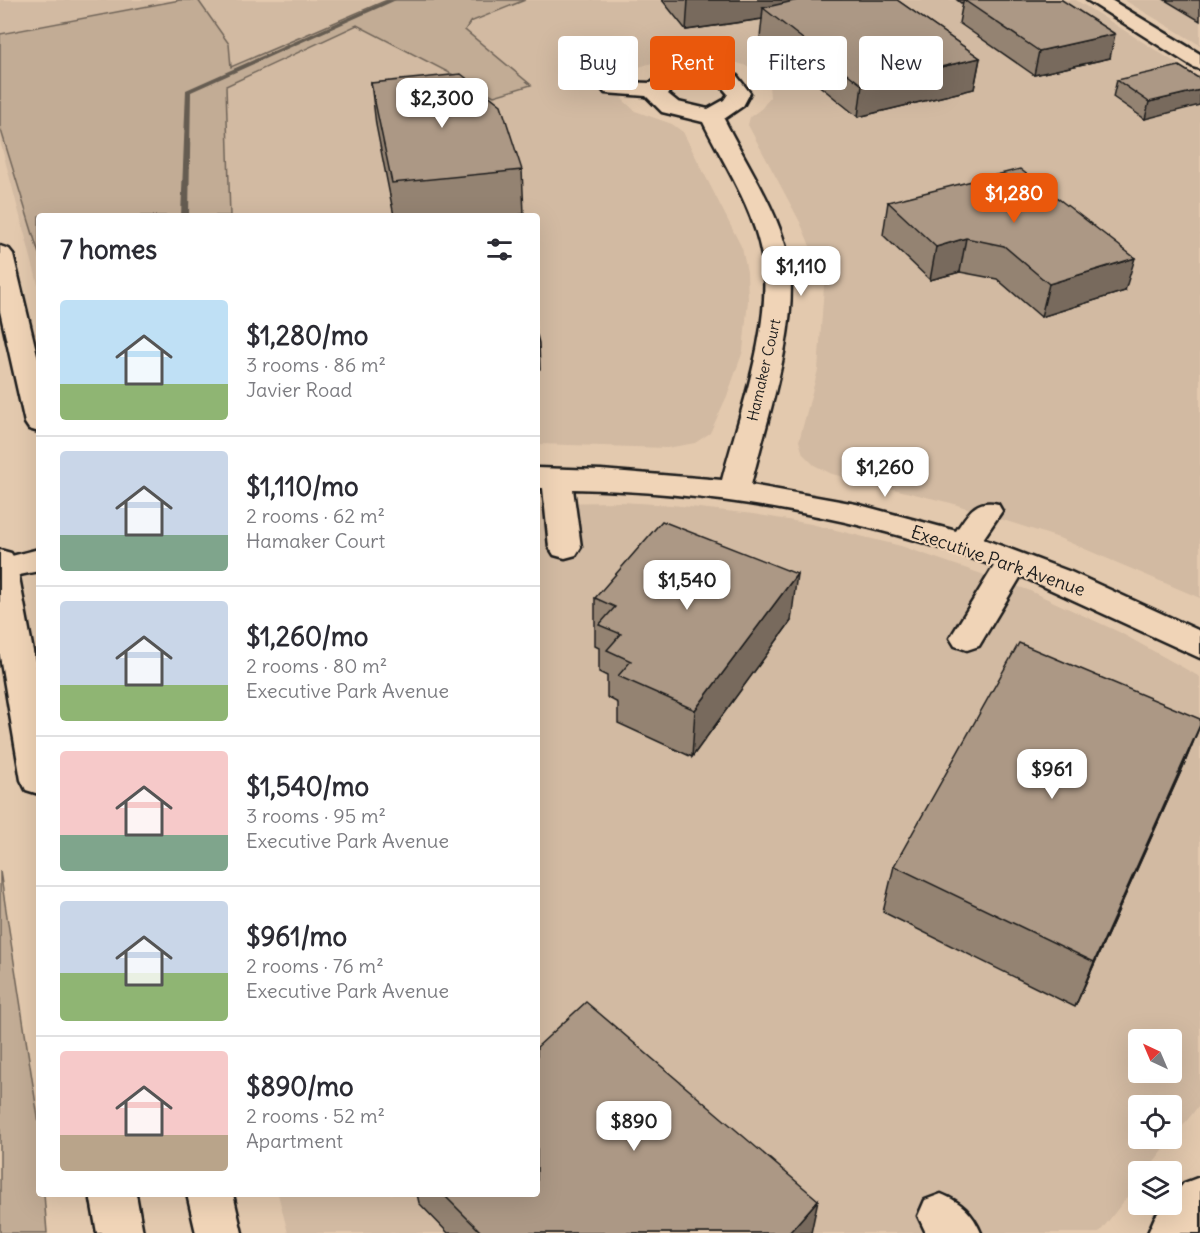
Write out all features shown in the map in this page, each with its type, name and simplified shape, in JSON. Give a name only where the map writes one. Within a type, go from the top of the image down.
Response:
[{"type":"street","points":[[1097,0],[1194,54]]},
{"type":"street","points":[[657,90],[662,102],[670,107],[712,117],[737,99],[739,93],[735,86]]},
{"type":"street","name":"Hamaker Court","points":[[712,117],[766,225],[775,255],[779,288],[777,320],[734,492]]},
{"type":"street","points":[[0,254],[7,314],[36,413]]},
{"type":"street","points":[[547,478],[565,548]]},
{"type":"street","name":"Executive Park Avenue","points":[[547,478],[602,479],[734,492],[825,509],[963,545],[1013,562],[1102,598],[1200,646]]},
{"type":"street","points":[[963,545],[987,511]]},
{"type":"street","points":[[36,560],[1,565],[36,763]]},
{"type":"street","points":[[967,638],[1013,562]]},
{"type":"street","points":[[114,1197],[120,1233]]},
{"type":"street","points":[[211,1197],[219,1233]]},
{"type":"street","points":[[1171,1233],[1200,1199]]},
{"type":"shaded area","points":[[0,0],[1076,0],[1200,78],[1200,598],[1059,538],[951,503],[832,474],[814,465],[803,454],[799,441],[818,370],[824,286],[821,272],[800,222],[748,125],[750,117],[762,108],[770,97],[769,90],[847,90],[847,36],[747,36],[747,67],[735,62],[735,36],[650,36],[650,64],[638,67],[638,36],[558,36],[558,90],[620,90],[623,100],[635,111],[672,124],[683,132],[742,248],[747,272],[748,300],[743,351],[727,396],[710,433],[695,443],[667,448],[540,444],[540,213],[36,213],[36,277],[0,141]]},
{"type":"shaded area","points":[[180,0],[198,0],[229,44],[231,67],[387,0],[525,0],[470,22],[465,30],[531,85],[494,96],[357,25],[226,86],[230,213],[36,213],[36,244],[0,127],[0,34]]},
{"type":"shaded area","points":[[1124,0],[1200,0],[1200,45]]},
{"type":"shaded area","points":[[621,502],[753,514],[811,524],[901,546],[1028,590],[1119,632],[1200,677],[1200,1104],[1182,1127],[1182,1095],[1128,1095],[1128,1149],[1164,1149],[1155,1161],[1128,1161],[1128,1196],[1099,1233],[288,1233],[279,1197],[540,1197],[540,503]]},
{"type":"shaded area","points":[[0,871],[36,1105],[36,1197],[44,1197],[47,1233],[0,1233]]},
{"type":"building","points":[[798,0],[897,0],[980,58],[943,66],[943,36],[859,36],[859,83],[847,73],[847,36],[799,36],[763,8]]},
{"type":"building","points":[[964,0],[1062,0],[1115,34],[1039,51]]},
{"type":"building","points":[[1179,66],[1200,79],[1200,90],[1149,102],[1117,80]]},
{"type":"building","points":[[461,74],[501,105],[522,170],[392,183],[371,83]]},
{"type":"building","points":[[1020,169],[1135,258],[1049,284],[1004,246],[966,238],[936,247],[888,202]]},
{"type":"building","points":[[662,521],[797,574],[695,710],[618,676],[631,661],[607,650],[621,634],[599,625],[615,607],[595,598]]},
{"type":"building","points":[[1019,643],[1200,719],[1200,725],[1094,962],[894,866]]},
{"type":"building","points":[[586,1002],[818,1200],[789,1233],[482,1233],[446,1197],[540,1197],[540,1044]]},
{"type":"waterway","points":[[185,213],[188,91],[393,0]]}]
